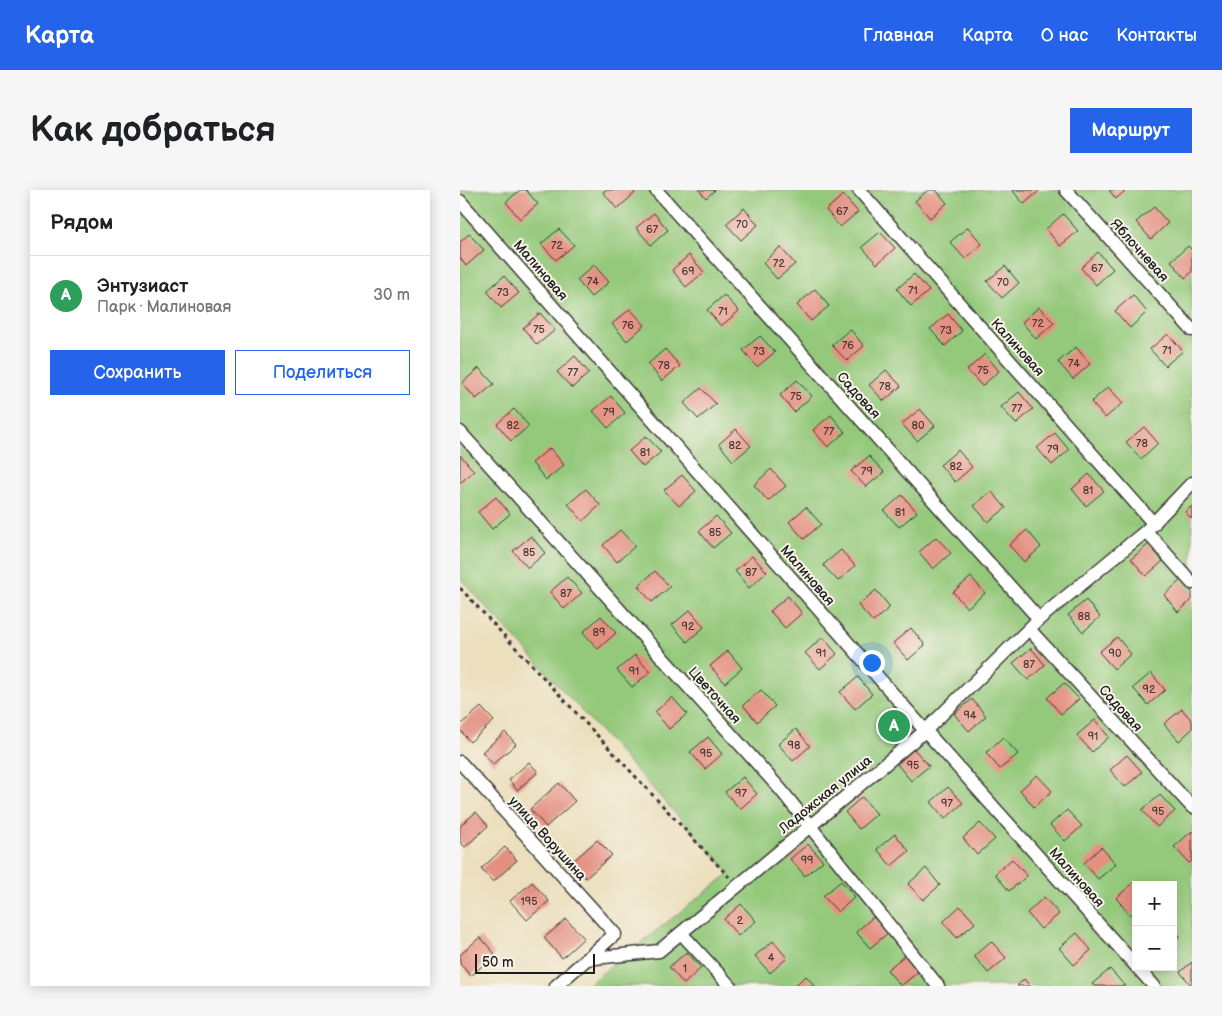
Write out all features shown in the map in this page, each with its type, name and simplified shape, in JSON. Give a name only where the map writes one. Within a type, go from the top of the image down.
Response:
[{"type":"street","name":"Садовая","points":[[656,190],[1039,619]]},
{"type":"street","name":"Калиновая","points":[[858,190],[1150,527],[1192,583]]},
{"type":"street","name":"Яблочневая","points":[[1066,190],[1192,330]]},
{"type":"street","name":"Малиновая","points":[[460,201],[925,731],[1132,963]]},
{"type":"street","name":"Цветочная","points":[[460,432],[774,783],[938,986]]},
{"type":"street","name":"Ладожская улица","points":[[586,959],[660,950],[925,731],[1039,619],[1150,527],[1192,483]]},
{"type":"street","name":"Садовая","points":[[1029,629],[1192,807]]},
{"type":"street","name":"улица Ворушина","points":[[460,762],[615,934],[586,959]]},
{"type":"street","points":[[681,933],[730,986]]},
{"type":"street","points":[[556,986],[586,959]]},
{"type":"street","name":"Малиновая","points":[[1140,971],[1154,986]]},
{"type":"path","points":[[460,588],[738,886]]},
{"type":"green space","points":[[460,190],[1192,190],[1192,986],[586,986],[730,873],[460,578]]},
{"type":"building","points":[[520,190],[526,190],[538,204],[520,219],[506,202]]},
{"type":"building","points":[[605,190],[632,190],[635,193],[617,209],[603,192]]},
{"type":"building","points":[[699,190],[715,190],[706,198]]},
{"type":"building","points":[[928,190],[936,190],[947,203],[930,218],[915,201]]},
{"type":"building","points":[[1012,190],[1040,190],[1024,204]]},
{"type":"building","points":[[1109,190],[1126,190],[1116,199]]},
{"type":"building","points":[[843,195],[858,212],[840,227],[826,210]]},
{"type":"building","points":[[1154,207],[1168,223],[1151,239],[1136,222]]},
{"type":"building","points":[[744,208],[758,225],[741,240],[726,224]]},
{"type":"building","points":[[654,213],[668,230],[651,245],[636,228]]},
{"type":"building","points":[[1063,214],[1078,231],[1060,246],[1046,229]]},
{"type":"building","points":[[968,227],[982,244],[965,259],[950,242]]},
{"type":"building","points":[[559,229],[574,245],[556,260],[541,244]]},
{"type":"building","points":[[880,232],[895,248],[877,264],[862,247]]},
{"type":"building","points":[[469,234],[484,250],[466,266],[460,258],[460,242]]},
{"type":"building","points":[[1188,246],[1192,250],[1192,272],[1185,278],[1171,261]]},
{"type":"building","points":[[780,247],[795,264],[777,279],[763,263]]},
{"type":"building","points":[[1098,252],[1113,269],[1096,285],[1081,268]]},
{"type":"building","points":[[689,255],[704,272],[686,287],[672,270]]},
{"type":"building","points":[[594,265],[609,282],[591,297],[577,280]]},
{"type":"building","points":[[1005,266],[1019,283],[1002,298],[987,281]]},
{"type":"building","points":[[914,274],[929,291],[911,306],[897,289]]},
{"type":"building","points":[[504,276],[519,293],[501,308],[487,291]]},
{"type":"building","points":[[815,289],[829,306],[811,321],[797,305]]},
{"type":"building","points":[[724,295],[739,311],[721,326],[707,310]]},
{"type":"building","points":[[1133,295],[1147,312],[1130,328],[1115,311]]},
{"type":"building","points":[[1039,307],[1054,323],[1036,339],[1022,322]]},
{"type":"building","points":[[630,309],[645,325],[627,341],[612,324]]},
{"type":"building","points":[[540,313],[555,330],[537,345],[523,328]]},
{"type":"building","points":[[948,314],[962,331],[945,346],[930,329]]},
{"type":"building","points":[[850,329],[864,346],[847,361],[832,345]]},
{"type":"building","points":[[1168,334],[1183,351],[1165,366],[1150,349]]},
{"type":"building","points":[[760,336],[775,352],[757,367],[743,350]]},
{"type":"building","points":[[1076,347],[1090,364],[1073,379],[1058,362]]},
{"type":"building","points":[[665,349],[680,366],[662,381],[648,364]]},
{"type":"building","points":[[985,354],[999,371],[982,386],[967,370]]},
{"type":"building","points":[[575,356],[589,373],[572,388],[557,372]]},
{"type":"building","points":[[479,368],[494,384],[476,399],[462,383]]},
{"type":"building","points":[[886,370],[901,386],[884,401],[869,385]]},
{"type":"building","points":[[797,380],[812,396],[794,412],[780,395]]},
{"type":"building","points":[[1108,387],[1123,403],[1105,418],[1091,402]]},
{"type":"building","points":[[701,388],[716,404],[698,419],[684,403]]},
{"type":"building","points":[[1019,392],[1033,409],[1016,424],[1001,407]]},
{"type":"building","points":[[611,396],[625,413],[608,428],[593,411]]},
{"type":"building","points":[[514,409],[529,426],[511,441],[497,424]]},
{"type":"building","points":[[920,409],[935,426],[917,441],[902,424]]},
{"type":"building","points":[[831,415],[845,432],[828,447],[813,430]]},
{"type":"building","points":[[1144,427],[1158,443],[1141,459],[1126,442]]},
{"type":"building","points":[[736,429],[751,446],[733,461],[719,444]]},
{"type":"building","points":[[1055,433],[1069,450],[1052,465],[1037,448]]},
{"type":"building","points":[[646,436],[661,452],[643,467],[629,451]]},
{"type":"building","points":[[550,448],[564,465],[546,480],[532,463]]},
{"type":"building","points":[[958,450],[972,467],[955,482],[940,465]]},
{"type":"building","points":[[460,455],[474,471],[460,483]]},
{"type":"building","points":[[869,456],[884,472],[866,487],[851,471]]},
{"type":"building","points":[[771,469],[786,486],[768,501],[754,485]]},
{"type":"building","points":[[1089,474],[1104,491],[1086,506],[1072,489]]},
{"type":"building","points":[[682,475],[696,491],[679,506],[664,490]]},
{"type":"building","points":[[586,489],[600,505],[583,521],[568,504]]},
{"type":"building","points":[[991,491],[1006,508],[988,522],[974,506]]},
{"type":"building","points":[[902,495],[917,512],[899,527],[884,511]]},
{"type":"building","points":[[496,497],[510,514],[492,529],[478,512]]},
{"type":"building","points":[[1192,506],[1192,519],[1185,512]]},
{"type":"building","points":[[806,507],[821,524],[804,539],[789,522]]},
{"type":"building","points":[[716,516],[731,533],[713,548],[699,531]]},
{"type":"building","points":[[620,530],[635,546],[617,562],[603,545]]},
{"type":"building","points":[[1027,530],[1041,547],[1024,562],[1009,545]]},
{"type":"building","points":[[531,536],[545,553],[528,568],[513,551]]},
{"type":"building","points":[[936,537],[951,553],[933,569],[919,552]]},
{"type":"building","points":[[1149,544],[1163,561],[1146,576],[1131,559]]},
{"type":"building","points":[[841,550],[855,566],[838,581],[823,565]]},
{"type":"building","points":[[752,556],[767,572],[749,588],[735,571]]},
{"type":"building","points":[[655,571],[670,587],[652,602],[638,586]]},
{"type":"building","points":[[567,577],[582,593],[564,609],[550,592]]},
{"type":"building","points":[[971,577],[985,593],[967,608],[953,592]]},
{"type":"building","points":[[1181,580],[1192,592],[1192,600],[1178,612],[1164,595]]},
{"type":"building","points":[[876,590],[890,607],[873,622],[858,605]]},
{"type":"building","points":[[788,596],[802,613],[785,628],[770,611]]},
{"type":"building","points":[[1086,600],[1100,617],[1083,632],[1068,615]]},
{"type":"building","points":[[690,610],[704,627],[687,642],[672,625]]},
{"type":"building","points":[[601,616],[616,633],[598,649],[583,632]]},
{"type":"building","points":[[911,628],[925,645],[908,660],[893,643]]},
{"type":"building","points":[[823,637],[837,654],[820,669],[805,653]]},
{"type":"building","points":[[1117,637],[1131,654],[1114,669],[1099,652]]},
{"type":"building","points":[[1031,648],[1045,665],[1028,680],[1013,663]]},
{"type":"building","points":[[728,651],[742,668],[725,683],[710,666]]},
{"type":"building","points":[[635,655],[650,672],[632,687],[617,670]]},
{"type":"building","points":[[1151,673],[1165,690],[1148,705],[1133,688]]},
{"type":"building","points":[[858,677],[872,694],[855,709],[840,692]]},
{"type":"building","points":[[1064,683],[1079,699],[1061,714],[1047,698]]},
{"type":"building","points":[[761,690],[775,706],[757,722],[743,705]]},
{"type":"building","points":[[672,697],[687,714],[669,729],[655,712]]},
{"type":"building","points":[[972,699],[986,716],[969,731],[954,714]]},
{"type":"building","points":[[481,707],[494,721],[470,742],[460,730],[460,725]]},
{"type":"building","points":[[1182,709],[1192,721],[1192,729],[1179,741],[1164,724]]},
{"type":"building","points":[[1095,720],[1109,737],[1092,752],[1077,735]]},
{"type":"building","points":[[796,729],[810,746],[793,761],[778,744]]},
{"type":"building","points":[[505,732],[516,744],[493,764],[482,752]]},
{"type":"building","points":[[708,737],[722,754],[705,769],[690,752]]},
{"type":"building","points":[[1003,737],[1018,754],[1000,769],[986,753]]},
{"type":"building","points":[[914,749],[929,766],[911,781],[897,764]]},
{"type":"building","points":[[1127,755],[1142,772],[1125,787],[1110,770]]},
{"type":"building","points":[[529,762],[538,772],[517,790],[509,780]]},
{"type":"building","points":[[1037,775],[1052,791],[1034,807],[1020,790]]},
{"type":"building","points":[[743,777],[757,794],[740,809],[725,792]]},
{"type":"building","points":[[559,783],[575,801],[546,827],[530,809]]},
{"type":"building","points":[[948,787],[963,803],[945,819],[931,802]]},
{"type":"building","points":[[1160,795],[1175,811],[1157,827],[1142,810]]},
{"type":"building","points":[[862,797],[877,814],[859,829],[845,812]]},
{"type":"building","points":[[1067,810],[1082,826],[1065,841],[1050,825]]},
{"type":"building","points":[[476,812],[488,826],[465,847],[460,842],[460,826]]},
{"type":"building","points":[[980,823],[995,839],[977,855],[963,838]]},
{"type":"building","points":[[1192,831],[1192,861],[1189,863],[1174,847]]},
{"type":"building","points":[[895,834],[909,851],[891,866],[877,849]]},
{"type":"building","points":[[597,840],[612,855],[586,878],[572,862]]},
{"type":"building","points":[[808,844],[823,861],[805,876],[790,859]]},
{"type":"building","points":[[505,847],[517,860],[493,882],[481,869]]},
{"type":"building","points":[[1101,847],[1116,864],[1098,879],[1084,863]]},
{"type":"building","points":[[1012,859],[1027,876],[1009,891],[995,874]]},
{"type":"building","points":[[926,868],[940,885],[923,900],[908,884]]},
{"type":"building","points":[[841,881],[855,897],[838,912],[823,896]]},
{"type":"building","points":[[532,882],[549,901],[527,920],[510,901]]},
{"type":"building","points":[[1132,884],[1132,913],[1130,915],[1116,898]]},
{"type":"building","points":[[1044,897],[1059,914],[1041,929],[1027,913]]},
{"type":"building","points":[[741,904],[756,921],[738,936],[724,919]]},
{"type":"building","points":[[960,906],[975,923],[957,938],[943,922]]},
{"type":"building","points":[[873,917],[888,933],[870,948],[856,932]]},
{"type":"building","points":[[566,919],[584,938],[562,958],[544,938]]},
{"type":"building","points":[[1077,933],[1091,950],[1074,965],[1059,948]]},
{"type":"building","points":[[480,937],[495,954],[471,976],[460,964],[460,955]]},
{"type":"building","points":[[773,941],[787,958],[770,973],[755,956]]},
{"type":"building","points":[[991,941],[1006,958],[988,973],[974,956]]},
{"type":"building","points":[[687,952],[701,968],[684,984],[669,967]]},
{"type":"building","points":[[905,955],[919,971],[901,986],[887,970]]},
{"type":"building","points":[[1192,962],[1192,986],[1180,972]]},
{"type":"building","points":[[1110,969],[1125,986],[1094,986],[1092,984]]},
{"type":"building","points":[[806,976],[815,986],[794,986]]},
{"type":"building","points":[[1024,979],[1030,986],[1017,986]]},
{"type":"place","name":"Энтузиаст","points":[[894,726]]}]
